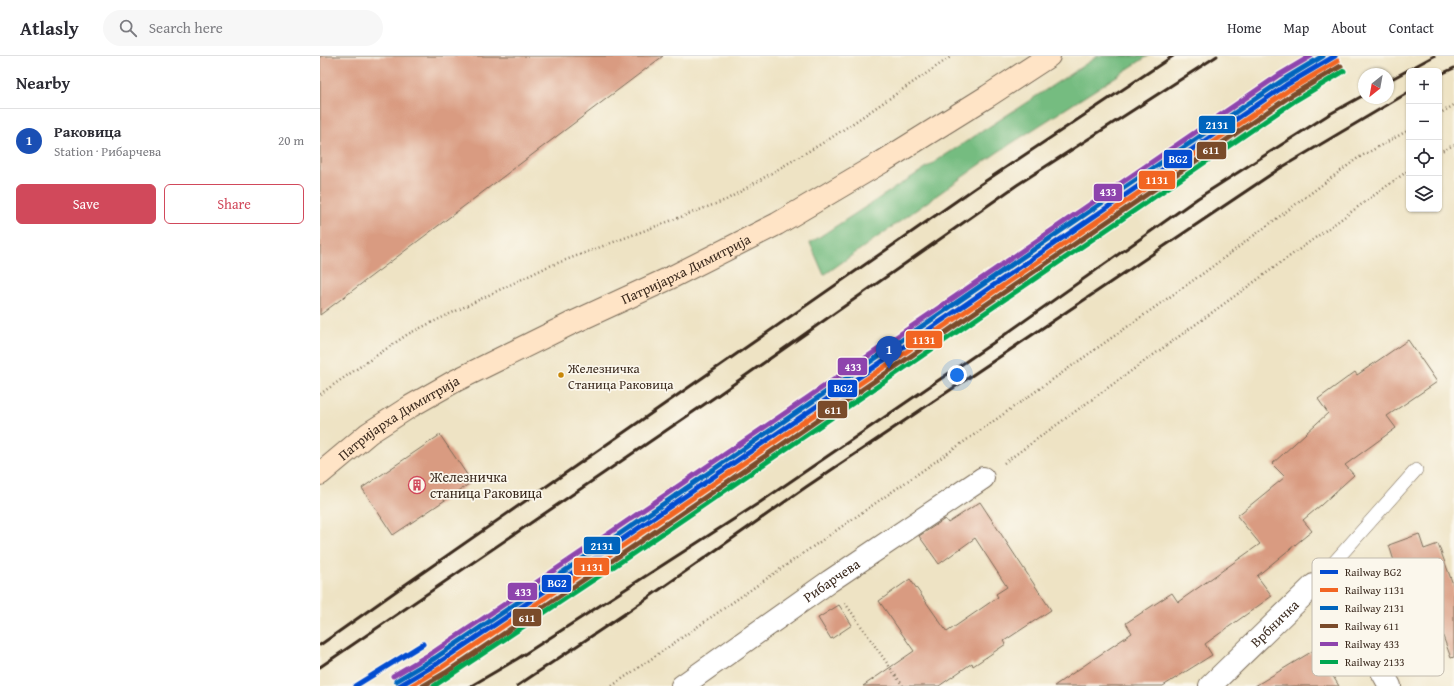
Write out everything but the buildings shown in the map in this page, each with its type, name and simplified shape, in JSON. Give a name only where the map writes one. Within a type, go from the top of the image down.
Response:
[{"type":"main road","name":"Патријарха Димитрија","points":[[320,474],[369,433],[411,406],[455,381],[777,224],[982,101],[1049,56]]},
{"type":"street","name":"Рибарчева","points":[[682,686],[830,581],[983,478]]},
{"type":"street","name":"Врбничка","points":[[1210,686],[1312,587]]},
{"type":"street","points":[[1384,676],[1390,686]]},
{"type":"lane","name":"Врбничка","points":[[1338,558],[1416,470]]},
{"type":"path","points":[[320,394],[408,334],[547,267],[726,200],[831,138],[952,56]]},
{"type":"path","points":[[1442,112],[1454,105]]},
{"type":"path","points":[[612,686],[981,430],[1204,272],[1358,158],[1406,132]]},
{"type":"path","points":[[1442,151],[1454,145]]},
{"type":"path","points":[[983,478],[1406,172]]},
{"type":"path","points":[[830,581],[903,686]]},
{"type":"green space","points":[[1098,56],[1148,56],[998,152],[824,275],[810,243]]},
{"type":"railway","points":[[320,645],[975,188],[1173,56]]},
{"type":"railway","points":[[320,667],[718,395],[1017,185],[1217,56]]},
{"type":"railway","points":[[1394,78],[1434,56]]},
{"type":"railway","points":[[1442,74],[1454,68]]},
{"type":"railway","points":[[517,686],[629,611],[806,487],[1279,169],[1406,94]]},
{"type":"railway","points":[[471,686],[517,659],[759,503],[993,343],[1198,198],[1328,115],[1358,98]]},
{"type":"rail line","name":"433","points":[[393,676],[432,653],[1279,75],[1311,56]]},
{"type":"rail line","name":"2131","points":[[396,681],[435,658],[618,535],[1065,228],[1283,80],[1323,56]]},
{"type":"rail line","name":"BG2","points":[[399,686],[438,663],[621,540],[1286,85],[1335,56]]},
{"type":"rail line","name":"1131","points":[[411,686],[441,668],[624,545],[1289,90],[1338,61]]},
{"type":"rail line","name":"611","points":[[423,686],[445,673],[628,550],[1292,95],[1341,66]]},
{"type":"rail line","name":"2133","points":[[434,686],[631,555],[1296,100],[1344,71]]},
{"type":"rail line","name":"BG2","points":[[355,686],[423,644]]},
{"type":"place","name":"Раковица","points":[[889,369]]},
{"type":"place","name":"Железничка Станица Раковица","points":[[561,375]]},
{"type":"place","name":"Железничка станица Раковица","points":[[417,485]]}]
